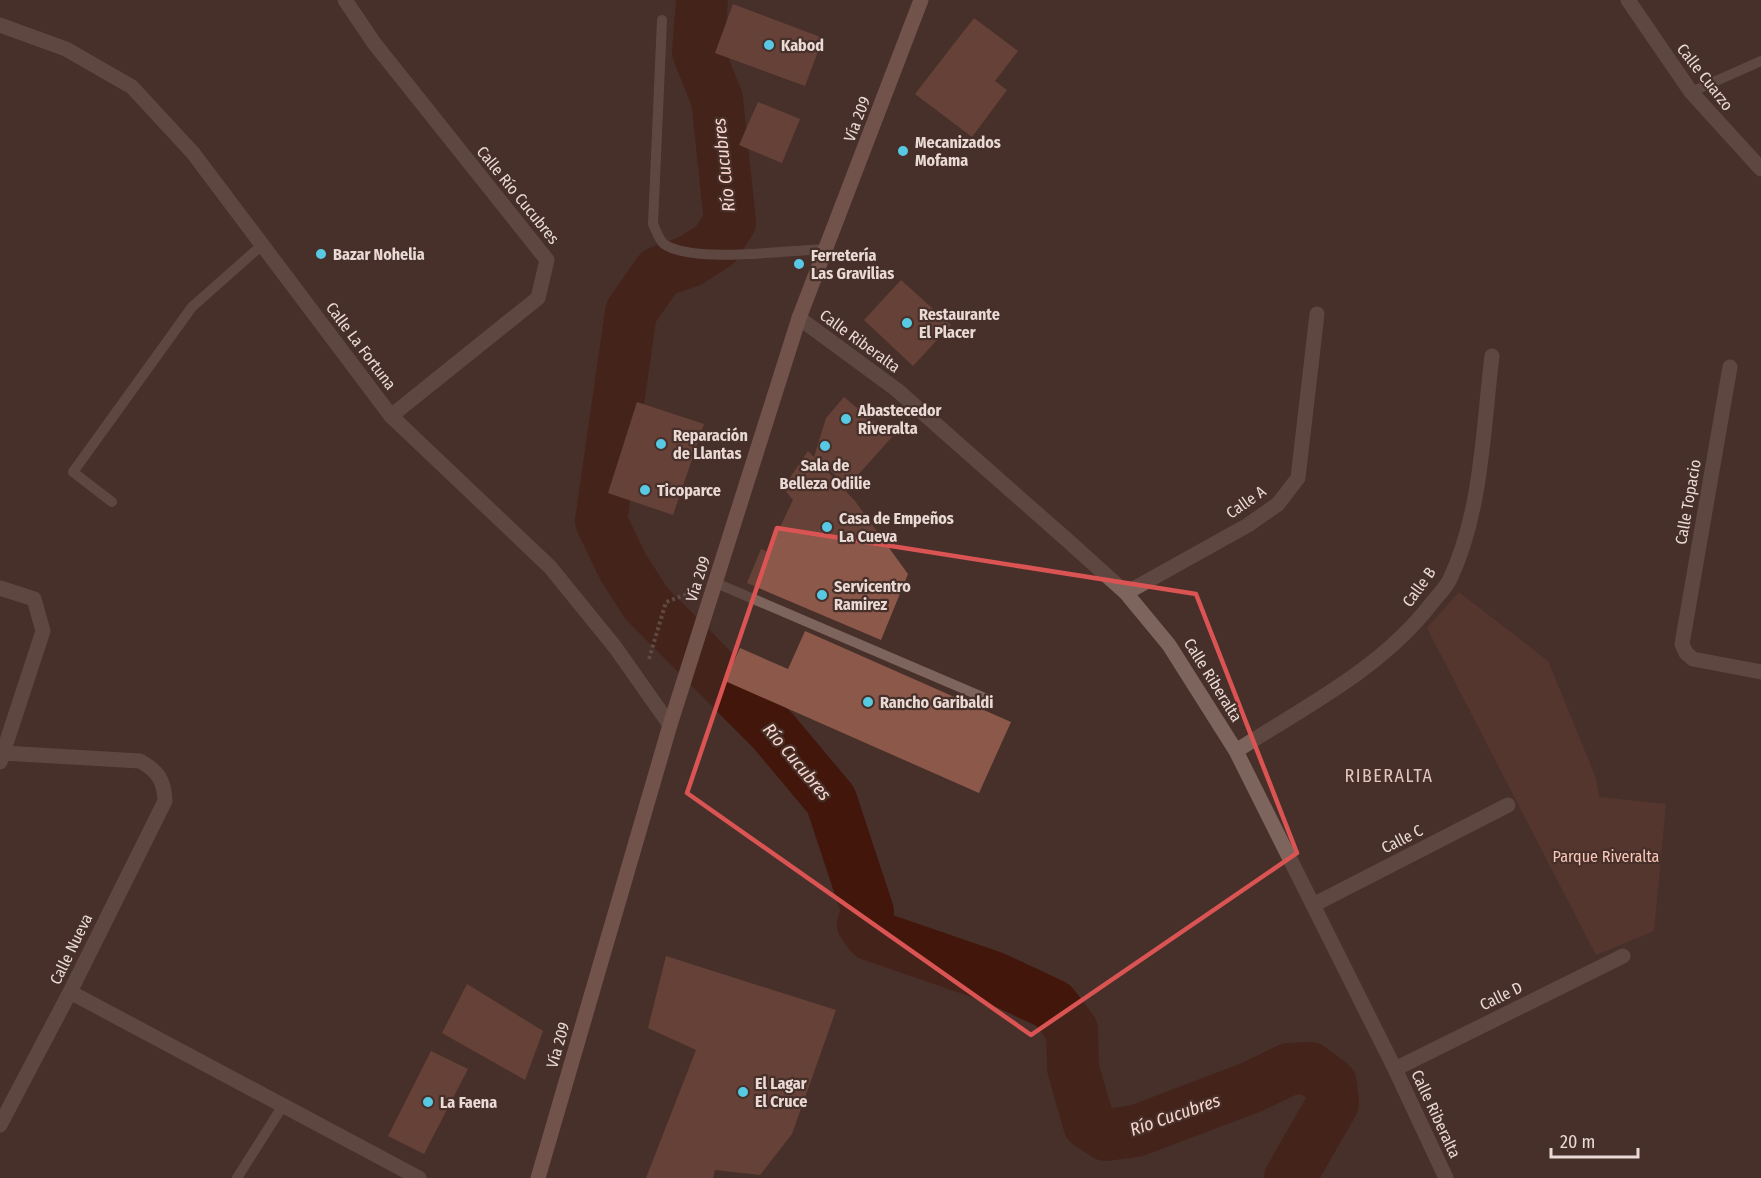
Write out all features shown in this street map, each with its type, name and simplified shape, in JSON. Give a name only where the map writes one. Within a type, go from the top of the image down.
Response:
[{"type":"main road","name":"Vía 209","points":[[538,1178],[670,725],[799,318],[921,0]]},
{"type":"street","name":"Calle Río Cucubres","points":[[345,0],[374,44],[547,260],[538,298],[391,416]]},
{"type":"street","name":"Calle Cuarzo","points":[[1628,0],[1691,92],[1761,170]]},
{"type":"street","name":"Calle La Fortuna","points":[[0,25],[66,49],[132,87],[193,153],[391,416],[550,567],[615,646],[670,725]]},
{"type":"street","name":"Calle A","points":[[1126,593],[1248,525],[1278,504],[1298,478],[1317,314]]},
{"type":"street","name":"Calle Riberalta","points":[[799,318],[897,390],[1126,593],[1169,645],[1236,751],[1395,1069],[1446,1178]]},
{"type":"street","name":"Calle B","points":[[1236,751],[1373,663],[1417,622],[1449,580],[1466,534],[1476,489],[1492,356]]},
{"type":"street","name":"Calle Topacio","points":[[1730,367],[1682,644],[1686,653],[1693,659],[1761,672]]},
{"type":"street","points":[[0,588],[34,599],[43,631],[2,758]]},
{"type":"street","name":"Calle Nueva","points":[[0,1125],[70,992],[165,801],[164,786],[156,770],[140,761],[2,758]]},
{"type":"street","name":"Calle C","points":[[1313,905],[1508,805]]},
{"type":"street","name":"Calle D","points":[[1395,1069],[1623,956]]},
{"type":"street","points":[[70,992],[419,1178]]},
{"type":"lane","points":[[662,21],[653,224],[663,243],[684,253],[717,254],[826,249]]},
{"type":"lane","points":[[1691,92],[1761,61]]},
{"type":"lane","points":[[112,502],[73,472],[192,307],[262,245]]},
{"type":"lane","points":[[716,583],[985,698]]},
{"type":"lane","points":[[237,1178],[282,1107]]},
{"type":"path","points":[[653,646],[666,602]]},
{"type":"highlighted area","points":[[777,528],[1196,594],[1297,853],[1031,1035],[687,793]]},
{"type":"green space","name":"Parque Riveralta","points":[[1459,592],[1548,661],[1596,778],[1599,797],[1666,804],[1654,931],[1596,955],[1427,628]]},
{"type":"building","name":"Kabod","points":[[733,4],[823,38],[805,86],[715,53]]},
{"type":"building","points":[[974,18],[1018,51],[995,81],[1007,90],[972,137],[915,94]]},
{"type":"building","points":[[758,102],[800,119],[782,163],[739,145]]},
{"type":"building","name":"Restaurante El Placer","points":[[901,280],[951,325],[913,366],[864,320]]},
{"type":"building","points":[[844,397],[892,437],[848,486],[814,457],[826,418]]},
{"type":"building","name":"Reparación de Llantas","points":[[637,402],[704,424],[673,515],[608,493]]},
{"type":"building","name":"Casa de Empeños La Cueva","points":[[808,451],[855,501],[908,574],[881,640],[747,583],[761,549],[768,552],[793,500],[783,488]]},
{"type":"building","name":"Rancho Garibaldi","points":[[805,631],[1011,722],[979,793],[725,681],[740,648],[788,669]]},
{"type":"building","name":"El Lagar El Cruce","points":[[666,956],[836,1010],[792,1134],[760,1175],[715,1170],[713,1178],[646,1178],[696,1050],[648,1028]]},
{"type":"building","points":[[467,984],[543,1031],[525,1080],[442,1033]]},
{"type":"building","name":"La Faena","points":[[431,1051],[468,1069],[424,1154],[388,1136]]},
{"type":"waterway","name":"Río Cucubres","points":[[702,0],[698,52],[717,99],[730,222],[715,245],[690,261],[659,272],[631,312],[601,521],[622,565],[646,603],[774,732],[831,800],[868,912],[863,924],[871,935],[993,977],[1053,1005],[1072,1030],[1073,1068],[1089,1124],[1106,1135],[1136,1131],[1252,1087],[1289,1069],[1310,1068],[1331,1084],[1333,1103],[1290,1178]]},
{"type":"place","name":"Kabod","points":[[769,45]]},
{"type":"place","name":"Mecanizados Mofama","points":[[903,151]]},
{"type":"place","name":"Bazar Nohelia","points":[[321,254]]},
{"type":"place","name":"Ferretería Las Gravilias","points":[[799,264]]},
{"type":"place","name":"Restaurante El Placer","points":[[907,323]]},
{"type":"place","name":"Abastecedor Riveralta","points":[[846,419]]},
{"type":"place","name":"Reparación de Llantas","points":[[661,444]]},
{"type":"place","name":"Sala de Belleza Odilie","points":[[825,446]]},
{"type":"place","name":"Ticoparce","points":[[645,490]]},
{"type":"place","name":"Casa de Empeños La Cueva","points":[[827,527]]},
{"type":"place","name":"Servicentro Ramirez","points":[[822,595]]},
{"type":"place","name":"Rancho Garibaldi","points":[[868,702]]},
{"type":"place","name":"El Lagar El Cruce","points":[[743,1092]]},
{"type":"place","name":"La Faena","points":[[428,1102]]},
{"type":"district","name":"RIBERALTA","points":[[1389,776]]}]
